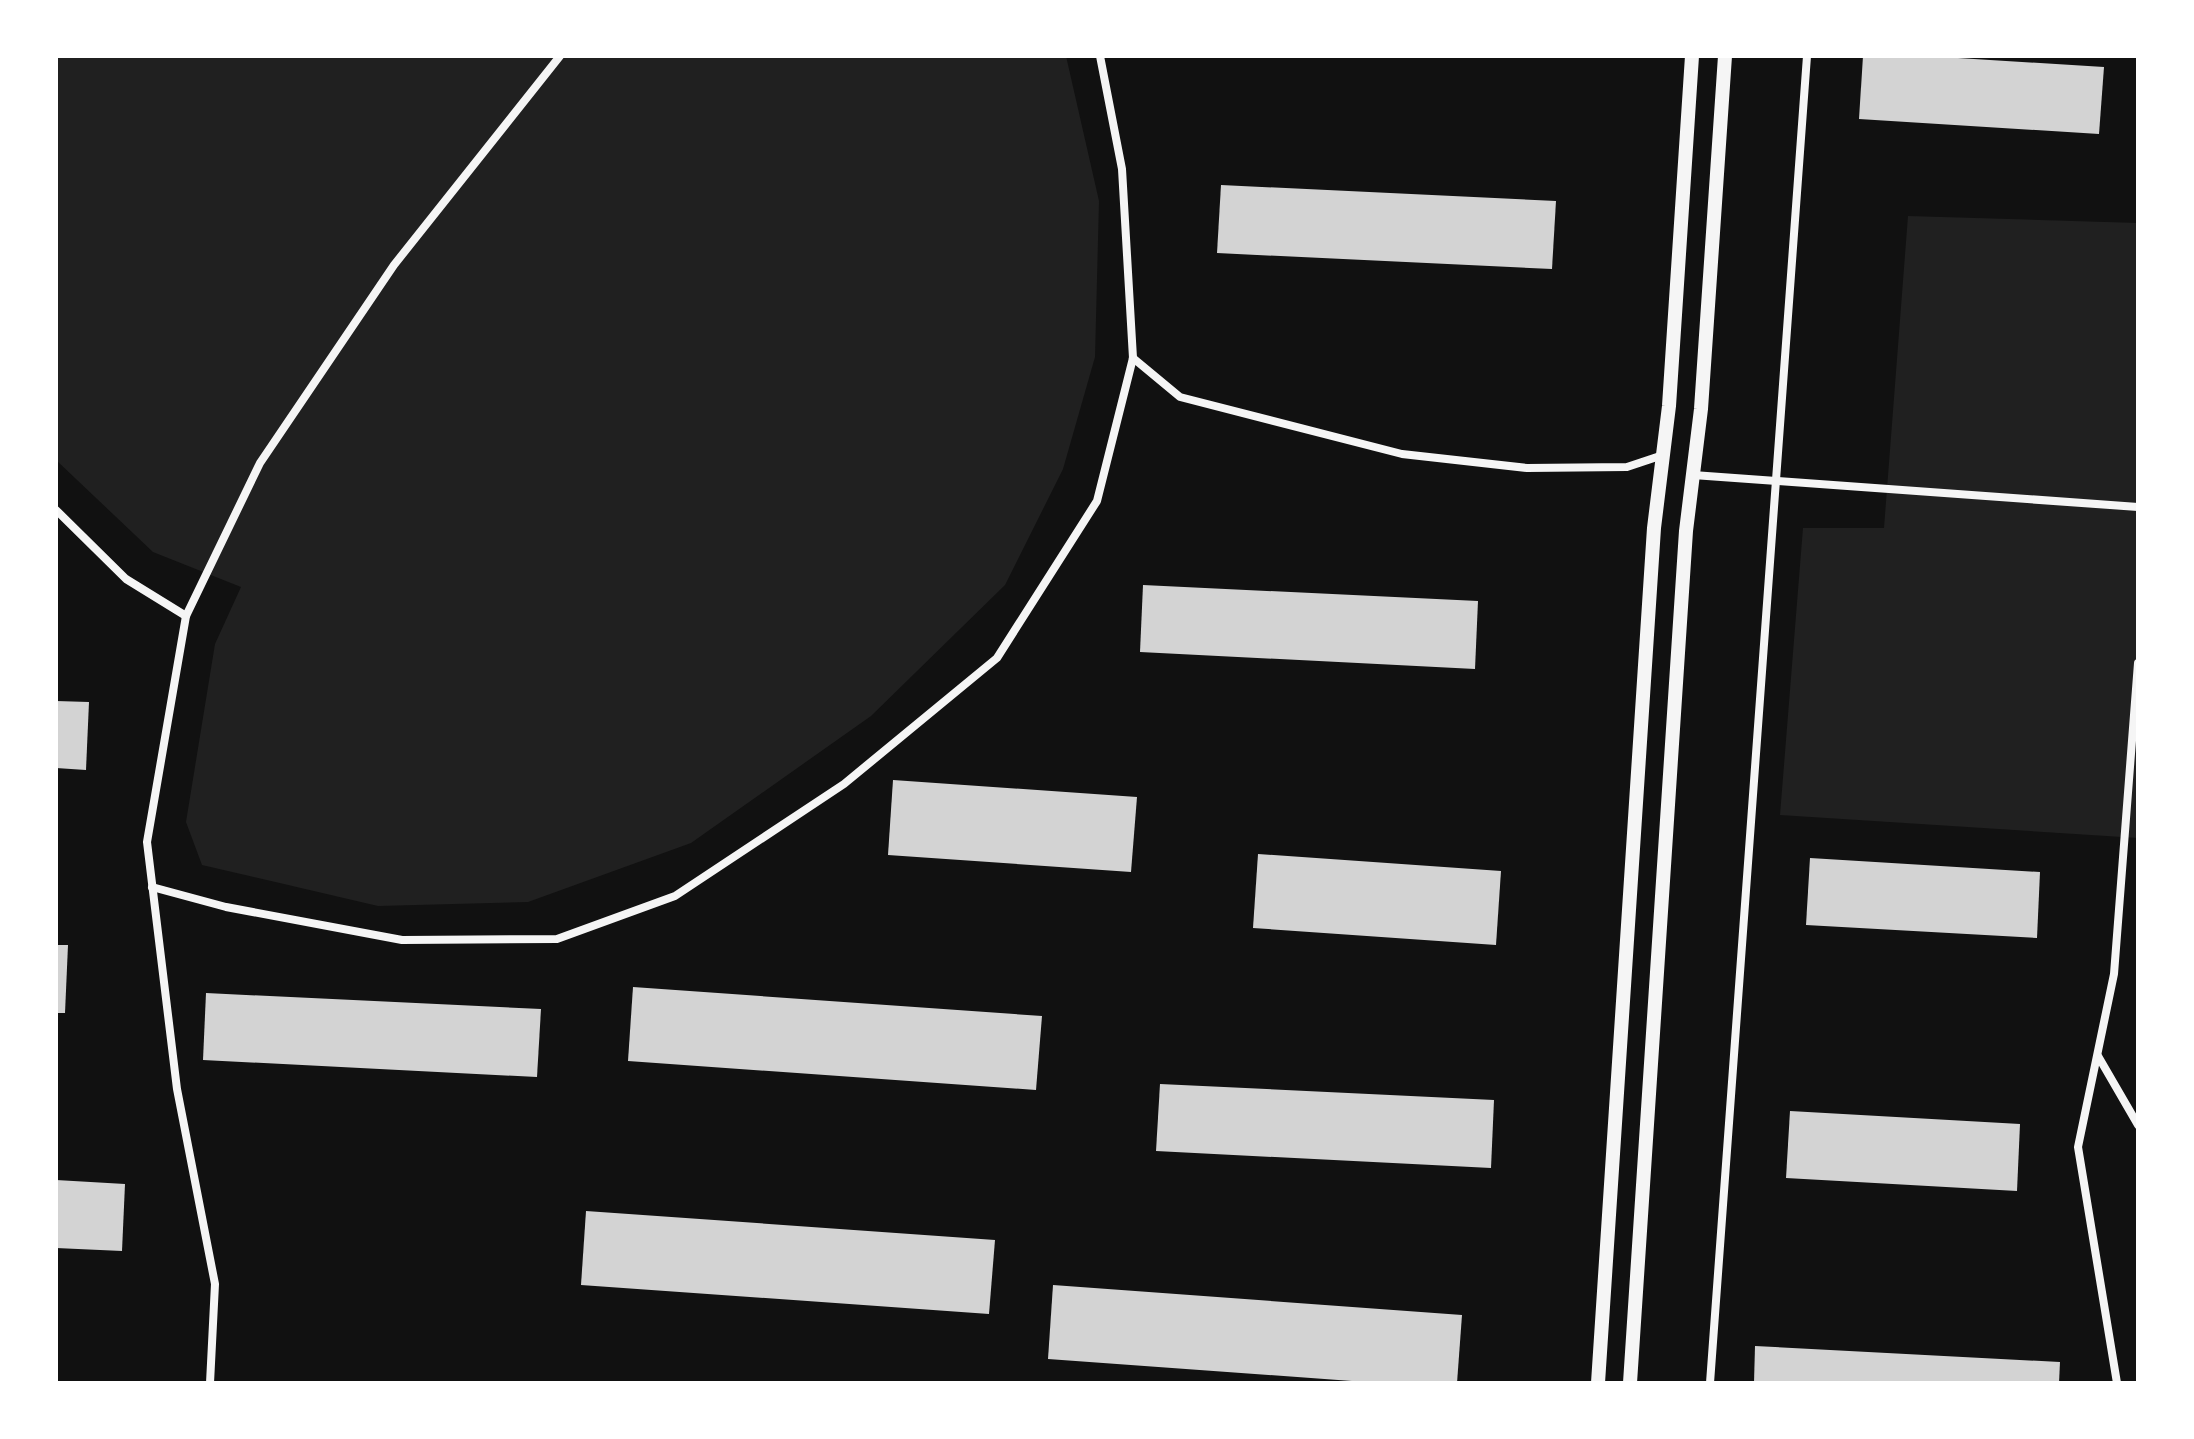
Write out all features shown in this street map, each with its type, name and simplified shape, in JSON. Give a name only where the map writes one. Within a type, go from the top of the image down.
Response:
[{"type":"street","points":[[210,1383],[215,1284],[177,1089],[147,842],[186,616],[260,463],[394,265],[560,56]]},
{"type":"street","points":[[152,887],[226,907],[402,940],[557,939],[675,896],[844,784],[997,658],[1097,501],[1133,358],[1122,169],[1100,56]]},
{"type":"street","points":[[1598,1383],[1654,528],[1663,455],[1692,56]]},
{"type":"street","points":[[1630,1383],[1684,563],[1701,409],[1725,56]]},
{"type":"street","points":[[1710,1383],[1807,56]]},
{"type":"street","points":[[1133,358],[1180,397],[1402,454],[1527,468],[1627,467],[1663,455]]},
{"type":"street","points":[[1693,475],[2138,507]]},
{"type":"street","points":[[56,510],[126,579],[186,616]]},
{"type":"street","points":[[2117,1383],[2078,1147],[2114,974],[2138,663]]},
{"type":"street","points":[[2097,1055],[2138,1125]]},
{"type":"shaded area","points":[[56,56],[1066,56],[1099,201],[1095,357],[1063,469],[1005,585],[871,716],[691,843],[528,902],[378,906],[202,865],[186,822],[215,644],[241,587],[153,552],[56,460]]},
{"type":"shaded area","points":[[1908,216],[2138,223],[2138,838],[1780,815],[1803,528],[1884,528]]},
{"type":"building","points":[[1863,56],[1926,56],[2104,67],[2099,134],[1859,119]]},
{"type":"building","points":[[1221,185],[1556,201],[1552,269],[1217,253]]},
{"type":"building","points":[[1143,585],[1478,601],[1475,669],[1140,652]]},
{"type":"building","points":[[56,701],[89,702],[86,770],[56,768]]},
{"type":"building","points":[[893,780],[1137,797],[1131,872],[888,855]]},
{"type":"building","points":[[1258,854],[1501,871],[1496,945],[1253,928]]},
{"type":"building","points":[[1810,858],[2040,872],[2037,938],[1806,925]]},
{"type":"building","points":[[56,945],[68,945],[65,1013],[56,1013]]},
{"type":"building","points":[[633,987],[1042,1016],[1036,1090],[628,1061]]},
{"type":"building","points":[[206,993],[541,1009],[537,1077],[203,1060]]},
{"type":"building","points":[[1160,1084],[1494,1100],[1491,1168],[1156,1151]]},
{"type":"building","points":[[1790,1111],[2020,1124],[2017,1191],[1786,1178]]},
{"type":"building","points":[[56,1180],[125,1184],[122,1251],[56,1248]]},
{"type":"building","points":[[586,1211],[995,1240],[989,1314],[581,1285]]},
{"type":"building","points":[[1053,1285],[1462,1315],[1457,1383],[1379,1383],[1048,1359]]},
{"type":"building","points":[[1755,1346],[2060,1362],[2059,1383],[1754,1383]]}]
